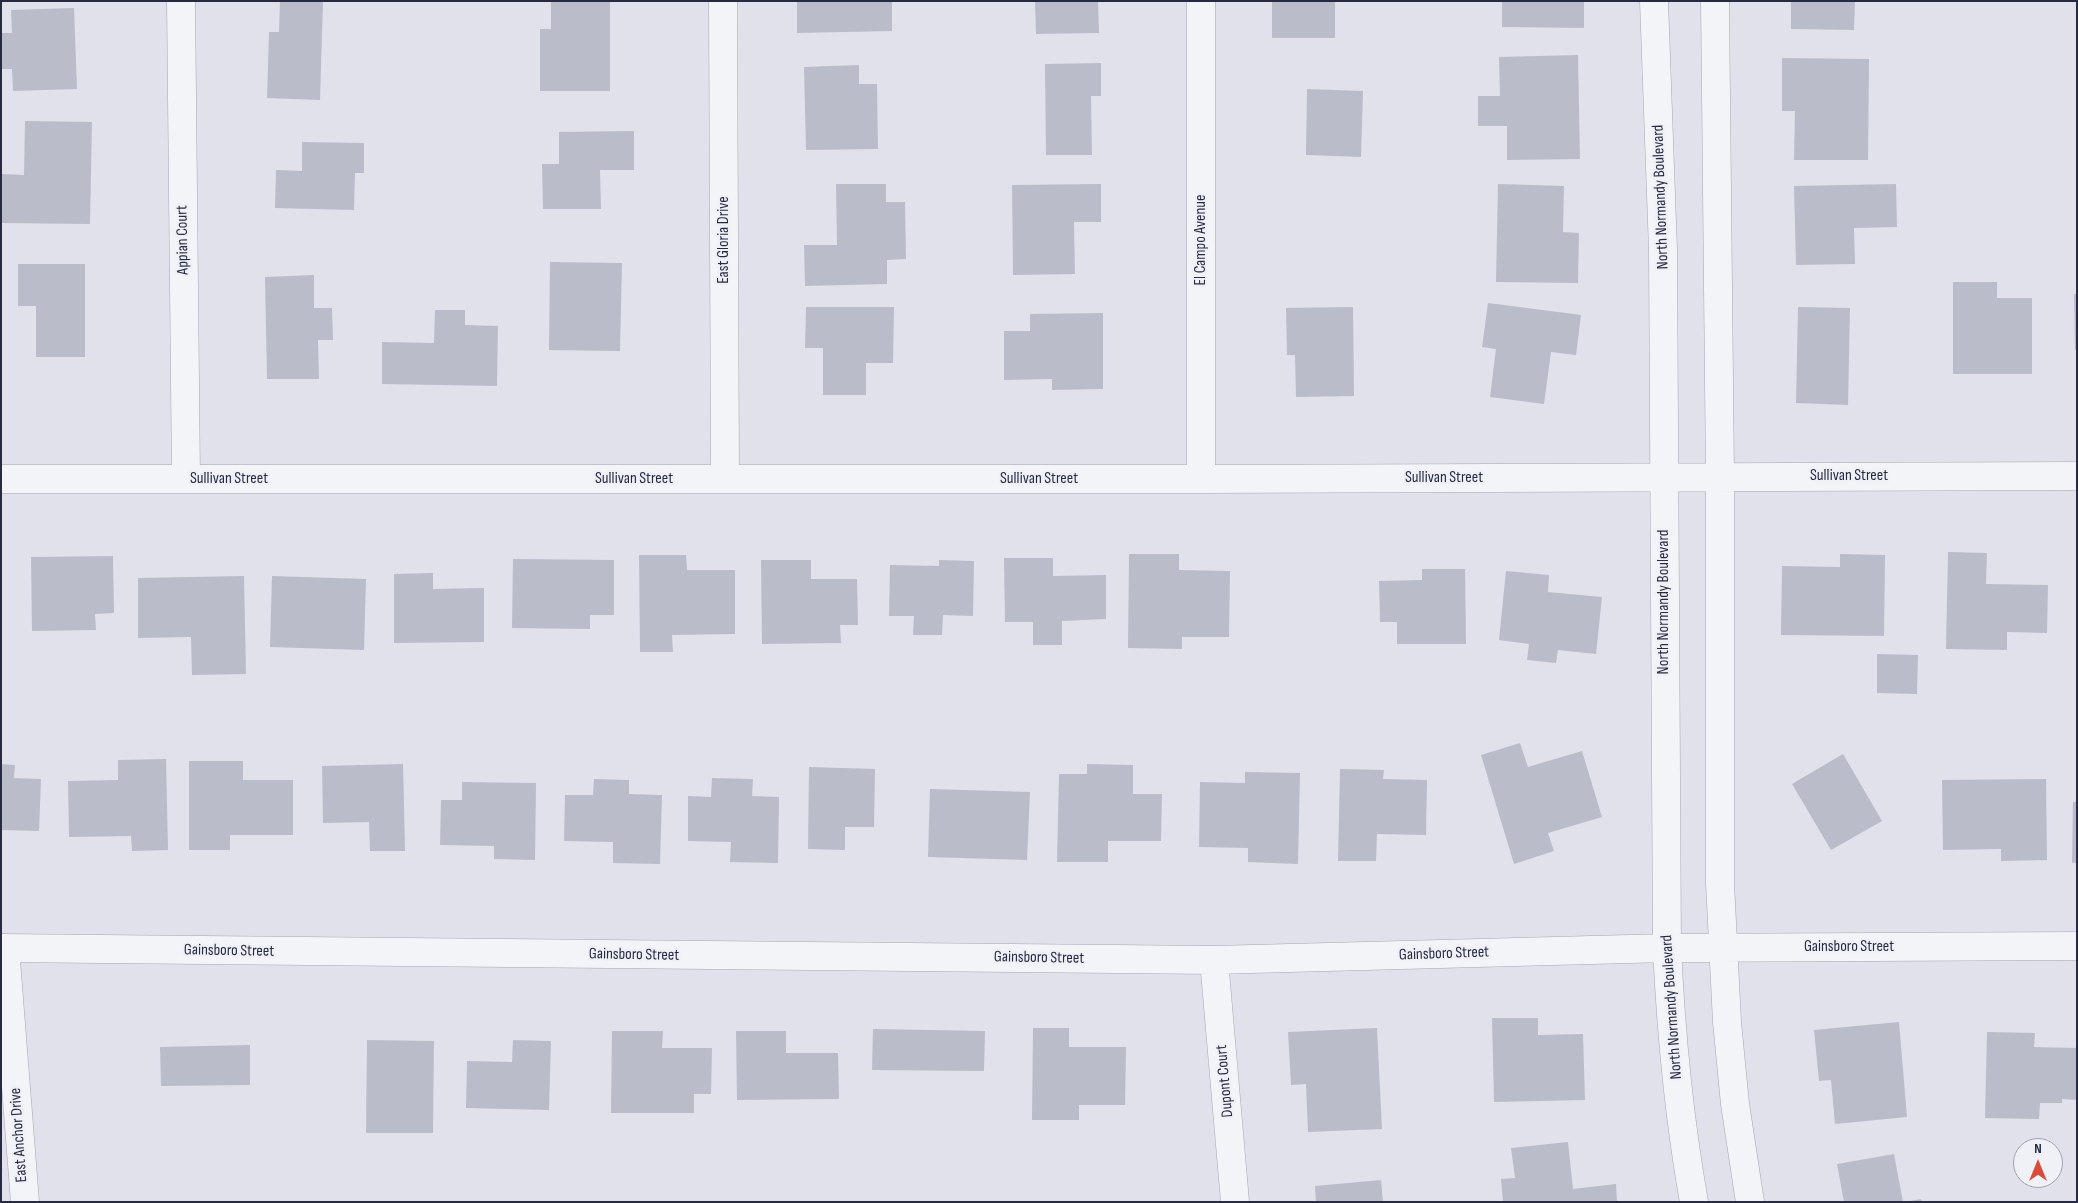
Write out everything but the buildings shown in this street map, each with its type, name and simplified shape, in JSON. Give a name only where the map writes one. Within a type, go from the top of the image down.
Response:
[{"type":"street","name":"Appian Court","points":[[180,1],[186,479]]},
{"type":"street","name":"East Gloria Drive","points":[[723,1],[725,479]]},
{"type":"street","name":"El Campo Avenue","points":[[1201,1],[1201,479]]},
{"type":"street","name":"North Normandy Boulevard","points":[[1654,1],[1663,250],[1667,948],[1670,1020],[1679,1106],[1694,1202]]},
{"type":"street","points":[[1715,1],[1720,476],[1720,883],[1722,948],[1736,1104],[1750,1202]]},
{"type":"street","name":"Sullivan Street","points":[[1,479],[1201,479],[2077,476]]},
{"type":"street","name":"Gainsboro Street","points":[[3,948],[1214,960],[1667,948],[2077,946]]},
{"type":"street","name":"East Anchor Drive","points":[[3,948],[25,1202]]},
{"type":"street","name":"Dupont Court","points":[[1214,960],[1235,1202]]}]
